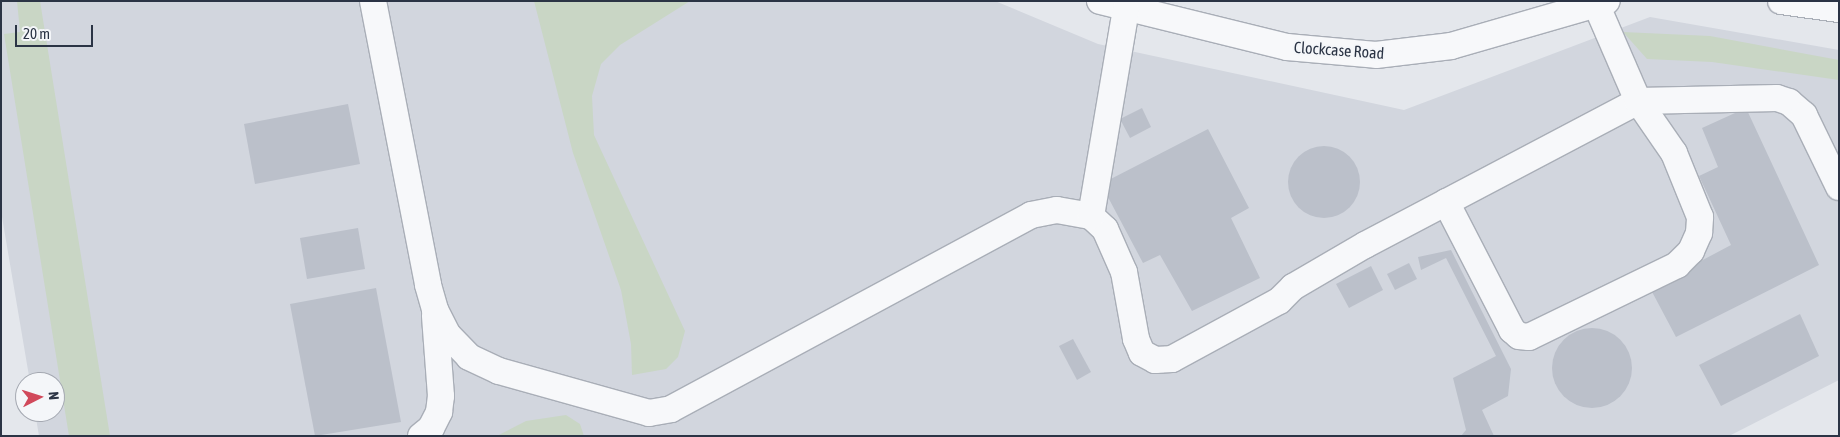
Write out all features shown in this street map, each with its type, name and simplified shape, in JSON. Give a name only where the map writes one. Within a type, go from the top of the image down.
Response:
[{"type":"street","points":[[373,1],[435,310],[441,396],[439,412],[430,428],[421,436]]},
{"type":"street","name":"Clockcase Road","points":[[1100,1],[1126,10],[1287,47],[1376,55],[1451,46],[1602,3]]},
{"type":"street","points":[[1782,1],[1839,9]]},
{"type":"street","points":[[1446,202],[1512,330],[1519,336],[1529,338],[1677,265],[1691,251],[1699,233],[1700,217],[1674,153],[1638,101],[1602,3]]},
{"type":"street","points":[[1091,216],[1126,10]]},
{"type":"street","points":[[435,310],[448,335],[469,357],[499,371],[649,413],[671,409],[1031,215],[1057,210],[1091,216],[1105,229],[1115,246],[1124,272],[1136,339],[1142,353],[1155,360],[1172,359],[1279,301],[1292,286],[1365,245],[1638,101],[1777,98],[1789,102],[1804,116],[1839,187]]},
{"type":"shaded area","points":[[1,1],[995,1],[1098,44],[1404,110],[1650,17],[1839,50],[1839,380],[1729,436],[39,436],[37,422],[65,422],[65,372],[28,372],[1,211]]},
{"type":"green space","points":[[17,1],[40,1],[110,436],[69,436],[65,411],[65,372],[59,372],[4,34],[20,32]]},
{"type":"green space","points":[[534,1],[690,1],[620,45],[601,64],[592,96],[594,135],[685,331],[678,357],[666,369],[632,375],[631,344],[621,290],[573,153]]},
{"type":"green space","points":[[1623,32],[1710,36],[1839,60],[1839,80],[1712,62],[1647,59]]},
{"type":"green space","points":[[566,415],[580,424],[584,436],[497,436],[526,421]]},
{"type":"building","points":[[348,104],[360,164],[255,184],[244,124]]},
{"type":"building","points":[[1142,108],[1151,127],[1130,138],[1120,119]]},
{"type":"building","points":[[1746,108],[1819,265],[1676,337],[1650,288],[1731,245],[1699,176],[1718,167],[1702,128]]},
{"type":"building","points":[[1208,129],[1249,208],[1231,218],[1260,278],[1192,311],[1160,255],[1143,263],[1101,184]]},
{"type":"building","points":[[1317,146],[1331,146],[1350,156],[1360,175],[1360,189],[1350,208],[1331,218],[1317,218],[1298,208],[1288,189],[1288,175],[1298,156]]},
{"type":"building","points":[[358,228],[365,269],[307,279],[300,238]]},
{"type":"building","points":[[1451,250],[1511,369],[1508,396],[1482,410],[1494,436],[1461,436],[1466,430],[1453,378],[1496,356],[1446,258],[1421,270],[1418,257]]},
{"type":"building","points":[[1409,263],[1417,279],[1395,290],[1387,274]]},
{"type":"building","points":[[1371,266],[1383,290],[1349,308],[1336,284]]},
{"type":"building","points":[[376,288],[401,422],[315,436],[290,304]]},
{"type":"building","points":[[1800,314],[1819,356],[1721,406],[1699,365]]},
{"type":"building","points":[[1592,328],[1607,331],[1620,340],[1629,353],[1632,368],[1629,383],[1620,396],[1607,405],[1592,408],[1577,405],[1564,396],[1555,383],[1552,368],[1555,353],[1564,340],[1577,331]]},
{"type":"building","points":[[1073,339],[1091,372],[1077,380],[1059,346]]}]
